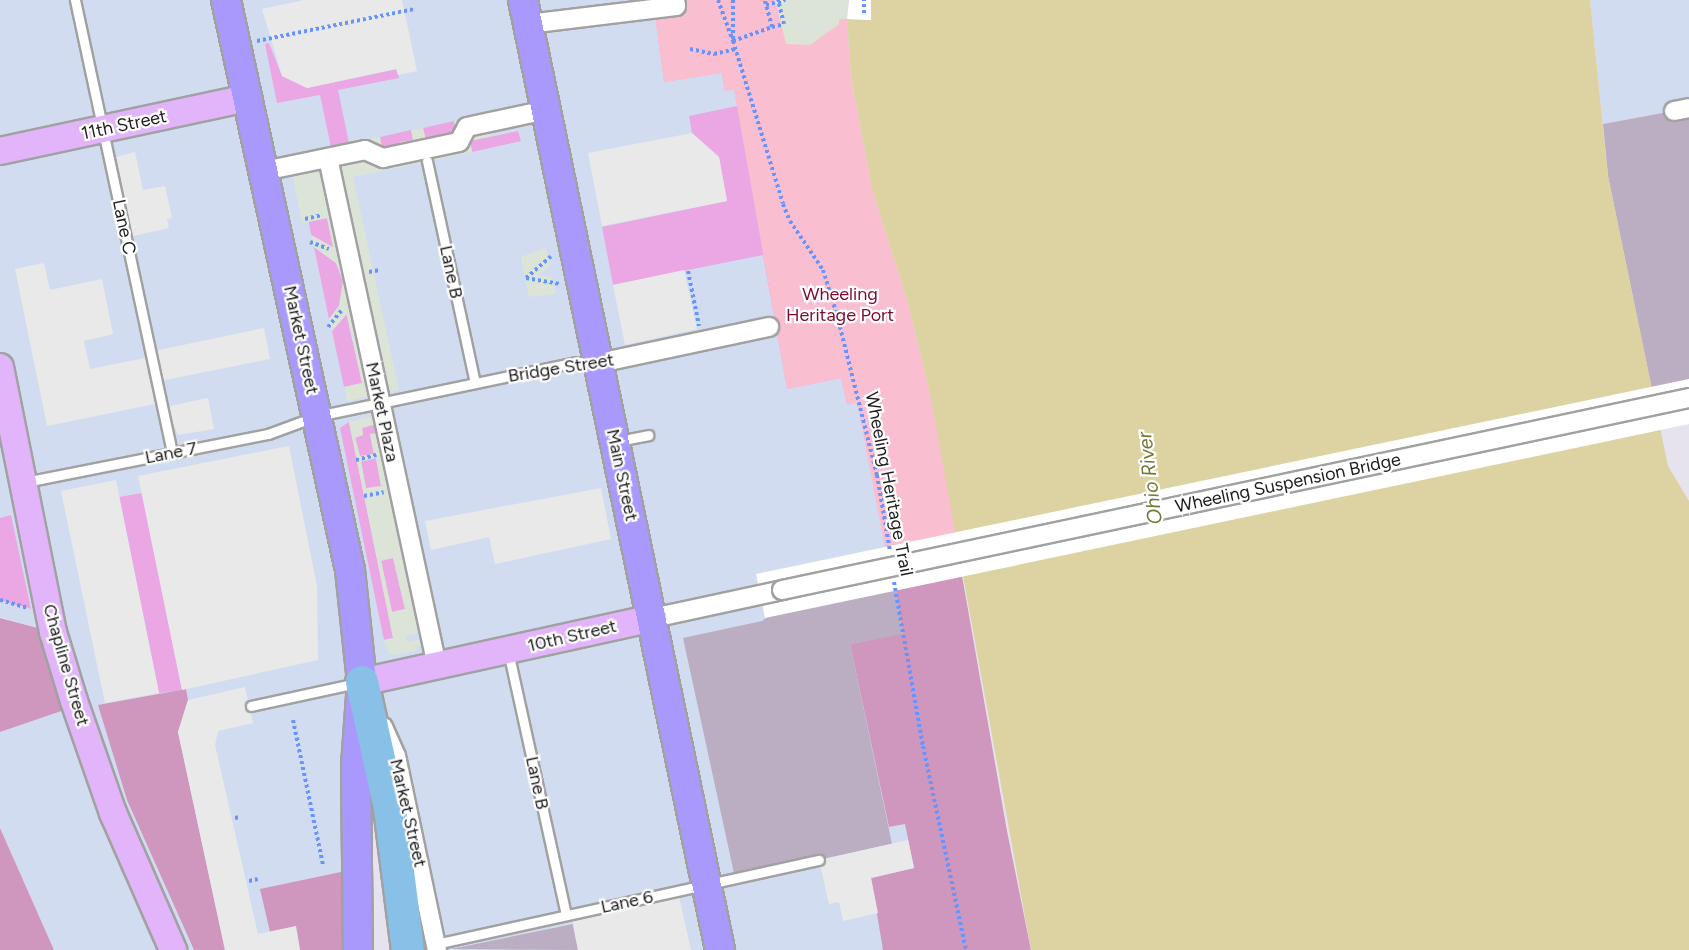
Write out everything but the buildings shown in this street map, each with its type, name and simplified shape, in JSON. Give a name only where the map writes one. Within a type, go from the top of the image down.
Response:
[{"type":"highway","points":[[362,682],[390,808],[427,948]]},
{"type":"main road","name":"Market Street","points":[[226,0],[350,570],[362,682],[356,766],[358,950]]},
{"type":"main road","name":"Main Street","points":[[526,12],[720,950]]},
{"type":"street","points":[[526,12],[675,3]]},
{"type":"street","name":"11th Street","points":[[0,151],[248,98]]},
{"type":"street","points":[[264,171],[365,150],[383,158],[459,142],[467,127],[546,110]]},
{"type":"street","name":"Market Plaza","points":[[328,158],[437,666]]},
{"type":"street","name":"Bridge Street","points":[[599,363],[769,327]]},
{"type":"street","name":"Chapline Street","points":[[0,367],[54,632],[74,701],[113,813],[173,950]]},
{"type":"street","name":"Wheeling Suspension Bridge","points":[[782,590],[1689,398]]},
{"type":"street","name":"10th Street","points":[[362,682],[782,590]]},
{"type":"lane","name":"Lane C","points":[[75,0],[172,453]]},
{"type":"lane","name":"Lane B","points":[[427,161],[475,383]]},
{"type":"lane","name":"Bridge Street","points":[[317,416],[576,362],[599,363]]},
{"type":"lane","name":"Lane 7","points":[[23,482],[268,434],[317,416]]},
{"type":"lane","points":[[615,441],[648,435]]},
{"type":"lane","name":"Lane B","points":[[508,651],[566,915]]},
{"type":"lane","points":[[251,706],[362,682]]},
{"type":"lane","name":"Lane 6","points":[[427,948],[819,860]]},
{"type":"path","name":"Wheeling Heritage Trail","points":[[718,0],[736,49],[790,221],[813,250],[826,281],[860,399],[891,558]]},
{"type":"path","name":"Wheeling Heritage Trail","points":[[732,0],[733,41]]},
{"type":"path","points":[[772,27],[765,2],[785,0]]},
{"type":"path","points":[[864,0],[864,13]]},
{"type":"path","points":[[733,41],[784,24],[778,1]]},
{"type":"path","points":[[257,41],[414,9]]},
{"type":"path","points":[[690,49],[714,54],[736,49]]},
{"type":"path","points":[[554,254],[525,278],[560,284]]},
{"type":"path","points":[[688,271],[700,333]]},
{"type":"path","name":"Wheeling Heritage Trail","points":[[894,577],[923,746],[966,950]]},
{"type":"path","points":[[0,600],[31,609]]},
{"type":"path","points":[[293,720],[323,865]]},
{"type":"path","points":[[249,880],[258,879]]},
{"type":"shaded area","points":[[0,0],[675,0],[654,9],[664,82],[722,73],[734,89],[787,389],[841,378],[847,404],[857,402],[903,635],[884,638],[889,827],[905,824],[914,868],[883,950],[437,950],[372,704],[343,950],[54,950],[0,828],[0,732],[75,706],[53,632],[0,617]]},
{"type":"shaded area","points":[[304,0],[402,0],[417,71],[398,75],[396,69],[307,88],[282,76],[262,9]]},
{"type":"shaded area","points":[[775,0],[849,0],[847,19],[839,19],[839,24],[810,45],[786,44]]},
{"type":"shaded area","points":[[1590,0],[1689,0],[1689,108],[1603,124]]},
{"type":"shaded area","points":[[1689,108],[1689,398],[1655,405],[1608,176],[1603,124]]},
{"type":"shaded area","points":[[514,109],[490,126],[491,136],[470,141],[472,152],[353,177],[399,390],[347,401],[344,387],[362,383],[347,314],[332,331],[329,319],[339,306],[343,281],[336,263],[314,247],[311,235],[333,247],[327,218],[302,223],[289,157],[324,149],[325,156],[332,154],[331,147],[346,144],[347,151],[365,147],[363,140],[380,137],[383,154],[401,150],[400,142],[413,140],[411,130],[423,128],[427,144],[457,135],[454,121]]},
{"type":"shaded area","points":[[692,133],[719,157],[727,201],[602,226],[588,153]]},
{"type":"shaded area","points":[[135,152],[143,190],[165,186],[172,218],[167,219],[169,228],[133,236],[116,157]]},
{"type":"shaded area","points":[[546,248],[550,266],[538,275],[552,277],[556,294],[529,297],[521,257]]},
{"type":"shaded area","points":[[44,263],[50,290],[102,279],[113,334],[84,341],[90,369],[145,358],[155,404],[47,426],[15,269]]},
{"type":"shaded area","points":[[684,270],[697,329],[625,345],[613,285]]},
{"type":"shaded area","points":[[264,328],[270,359],[160,381],[154,351]]},
{"type":"shaded area","points":[[930,394],[1007,831],[1031,950],[883,950],[871,878],[914,868],[905,824],[889,827],[850,644],[903,634],[895,586]]},
{"type":"shaded area","points":[[208,398],[214,429],[178,435],[166,407]]},
{"type":"shaded area","points":[[370,417],[376,424],[362,428],[363,435],[355,438],[360,456],[374,454],[370,434],[378,433],[420,633],[406,636],[407,642],[421,639],[422,643],[415,651],[389,654],[384,640],[393,638],[349,422]],"holes":[[[376,458],[381,486],[366,488],[361,462]],[[393,558],[405,609],[392,612],[381,561]]]},
{"type":"shaded area","points":[[289,446],[317,586],[318,660],[182,690],[138,476]]},
{"type":"shaded area","points":[[116,480],[159,693],[105,703],[61,491]]},
{"type":"shaded area","points":[[601,488],[611,539],[495,564],[489,537],[431,550],[425,521]]},
{"type":"shaded area","points":[[895,586],[903,635],[850,644],[892,844],[735,878],[683,638],[762,621],[786,604]]},
{"type":"shaded area","points":[[0,618],[53,632],[76,706],[0,732]]},
{"type":"shaded area","points":[[245,687],[253,723],[218,731],[215,745],[258,934],[296,926],[300,950],[225,950],[178,732],[188,700]]},
{"type":"shaded area","points":[[186,689],[188,700],[178,732],[225,950],[194,950],[127,800],[98,705]]},
{"type":"shaded area","points":[[0,828],[54,950],[0,950]]},
{"type":"shaded area","points":[[908,840],[914,868],[871,878],[878,913],[843,921],[839,902],[829,904],[819,860]]},
{"type":"shaded area","points":[[355,869],[358,950],[300,950],[296,927],[270,932],[260,889]]},
{"type":"shaded area","points":[[679,897],[691,950],[578,950],[572,920]]},
{"type":"shaded area","points":[[573,924],[578,950],[451,949]]},
{"type":"green space","name":"Wheeling Heritage Port","points":[[675,0],[871,0],[847,20],[851,78],[872,189],[908,303],[930,394],[961,553],[889,569],[857,403],[847,404],[841,378],[787,389],[734,89],[725,91],[722,73],[664,82],[654,9]]},
{"type":"green space","points":[[847,19],[860,402],[847,404],[841,378],[787,389],[763,255],[613,285],[602,227],[727,201],[719,157],[692,133],[689,116],[737,106],[734,89],[725,91],[722,73],[664,82],[656,23]]},
{"type":"green space","points":[[269,43],[282,76],[307,88],[397,69],[399,78],[338,90],[349,143],[363,140],[365,148],[347,152],[345,144],[331,147],[320,95],[277,103],[265,44]]},
{"type":"green space","points":[[454,121],[457,135],[427,145],[423,128]]},
{"type":"green space","points":[[411,130],[413,140],[402,151],[383,155],[380,137]]},
{"type":"green space","points":[[518,131],[521,141],[472,152],[470,141]]},
{"type":"green space","points":[[327,218],[334,248],[311,235],[309,222]]},
{"type":"green space","points":[[314,247],[336,263],[343,281],[339,306],[329,319]]},
{"type":"green space","points":[[346,313],[362,383],[344,387],[332,331]]},
{"type":"green space","points":[[349,422],[393,638],[384,640],[340,428]]},
{"type":"green space","points":[[376,424],[378,433],[370,435],[374,454],[360,456],[355,437],[363,435],[362,428]]},
{"type":"green space","points":[[376,458],[381,486],[366,489],[361,461]]},
{"type":"green space","points":[[142,493],[182,690],[159,693],[119,497]]},
{"type":"green space","points":[[11,515],[31,609],[0,600],[0,518]]},
{"type":"green space","points":[[393,558],[405,609],[392,612],[381,560]]},
{"type":"water","name":"Ohio River","points":[[871,0],[1590,0],[1608,176],[1668,466],[1689,501],[1689,950],[1031,950],[930,394],[908,303],[872,189],[851,78],[847,19],[870,20]]},
{"type":"pier","points":[[849,0],[871,0],[871,20],[847,19]]},
{"type":"pier","points":[[1689,379],[1689,424],[765,618],[756,574]]}]
